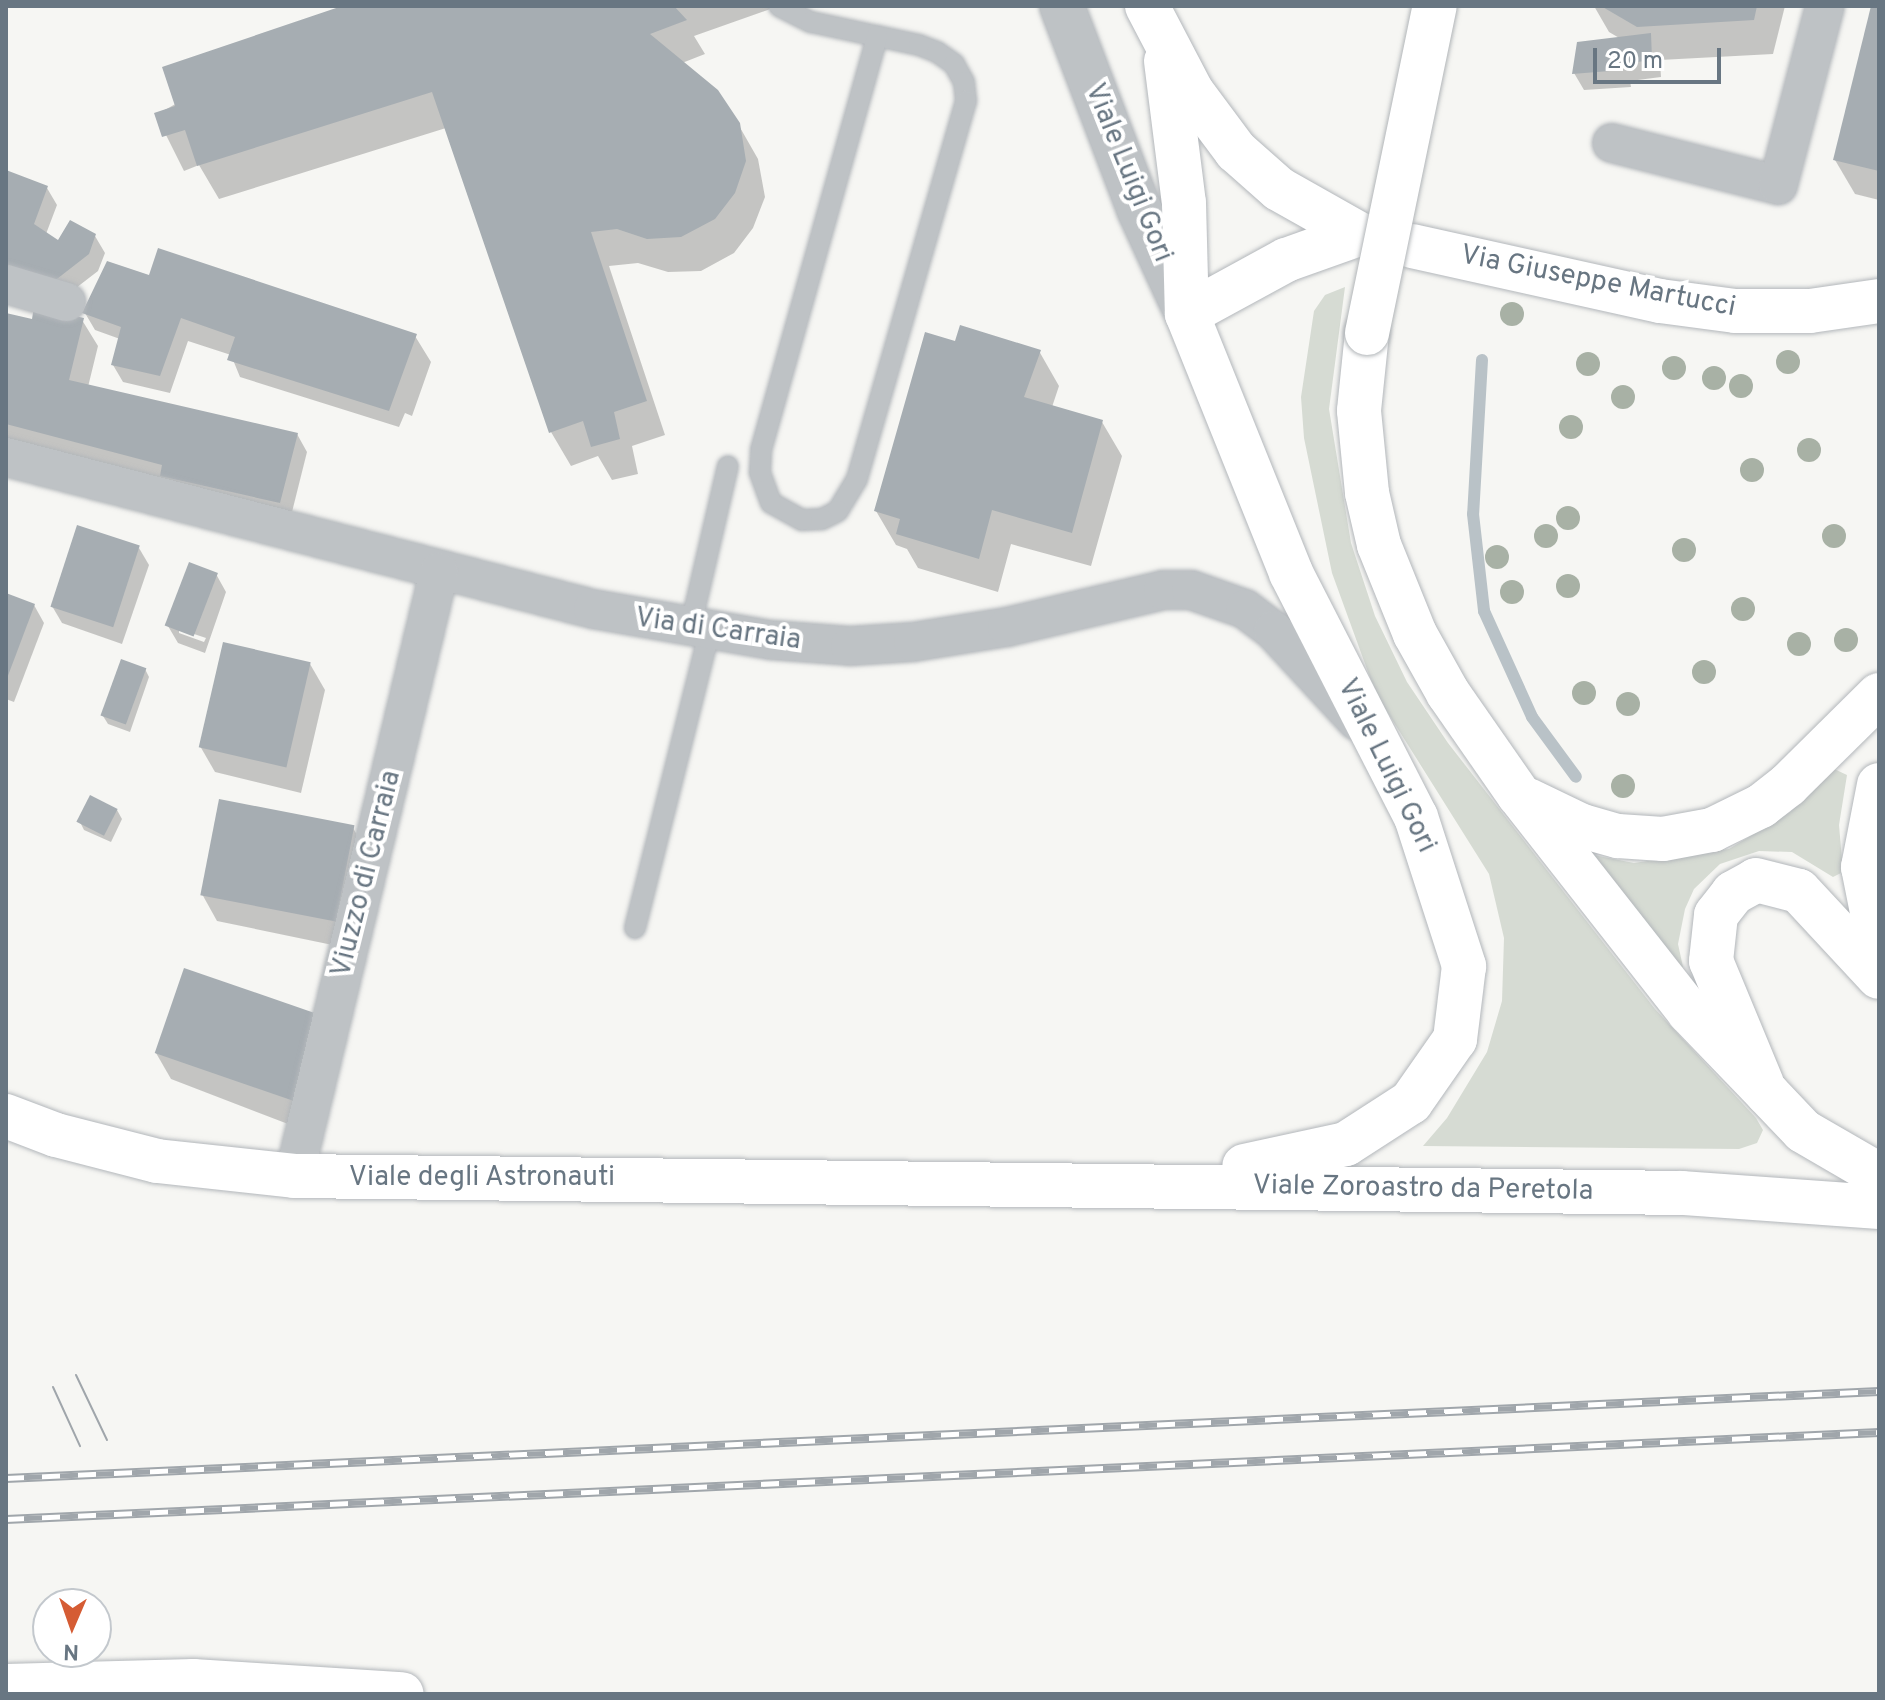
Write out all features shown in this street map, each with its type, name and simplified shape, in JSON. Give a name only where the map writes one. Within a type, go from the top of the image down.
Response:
[{"type":"main road","points":[[1147,6],[1165,46],[1209,119],[1257,173],[1359,234],[1286,260],[1187,314],[1184,203],[1165,46]]},
{"type":"main road","points":[[1435,6],[1367,333],[1359,439],[1379,545],[1415,634],[1448,693],[1519,795],[1689,1012],[1803,1131],[1879,1175]]},
{"type":"main road","name":"Via Giuseppe Martucci","points":[[1412,246],[1724,310],[1795,312],[1879,301]]},
{"type":"main road","name":"Viale Luigi Gori","points":[[1071,1183],[1274,1162],[1346,1144],[1411,1102],[1436,1072],[1455,1039],[1464,966],[1416,817],[1291,573],[1187,314]]},
{"type":"main road","points":[[1519,795],[1582,826],[1618,836],[1663,839],[1712,830],[1761,806],[1788,785],[1879,695]]},
{"type":"main road","points":[[1879,785],[1863,867],[1879,947]]},
{"type":"main road","points":[[1767,1093],[1711,961],[1716,915],[1733,893],[1756,880],[1799,891],[1879,977]]},
{"type":"main road","name":"Viale degli Astronauti","points":[[6,1116],[56,1135],[157,1161],[294,1176],[966,1182]]},
{"type":"main road","name":"Viale Zoroastro da Peretola","points":[[966,1182],[1682,1193],[1879,1207]]},
{"type":"main road","points":[[6,1686],[193,1681],[391,1693]]},
{"type":"street","name":"Viale Luigi Gori","points":[[1062,6],[1139,209],[1187,314]]},
{"type":"street","points":[[1612,143],[1778,185],[1825,6]]},
{"type":"street","points":[[6,284],[66,302]]},
{"type":"street","name":"Via di Carraia","points":[[6,457],[439,572],[700,631],[880,645],[1007,627],[1163,590],[1191,590],[1245,609],[1273,630],[1382,749]]},
{"type":"street","name":"Viuzzo di Carraia","points":[[294,1176],[439,572]]},
{"type":"lane","points":[[779,6],[811,22],[877,36],[919,45],[954,64],[964,82],[965,119],[857,479],[838,511],[802,520],[771,503],[760,472],[761,450],[877,36]]},
{"type":"lane","points":[[635,928],[700,631],[728,466]]},
{"type":"shaded area","points":[[1345,287],[1329,409],[1351,543],[1375,616],[1407,682],[1448,743],[1655,1009],[1756,1118],[1763,1130],[1757,1143],[1739,1149],[1423,1146],[1447,1118],[1487,1052],[1502,1001],[1504,938],[1489,874],[1376,694],[1332,573],[1304,438],[1301,397],[1314,311],[1325,295]]},
{"type":"shaded area","points":[[1832,768],[1847,775],[1839,825],[1843,872],[1833,877],[1792,852],[1759,851],[1720,864],[1694,889],[1685,909],[1678,944],[1683,967],[1673,968],[1588,854],[1634,863],[1729,849],[1790,812]]},
{"type":"building","points":[[342,6],[674,6],[687,20],[650,34],[718,90],[740,123],[746,161],[735,193],[715,219],[681,237],[647,239],[617,229],[591,232],[647,401],[614,412],[620,439],[591,447],[583,421],[549,433],[432,92],[197,166],[185,130],[162,137],[154,113],[175,106],[162,67]]},
{"type":"building","points":[[1601,6],[1757,6],[1754,20],[1637,27]]},
{"type":"building","points":[[1871,6],[1879,6],[1879,171],[1833,160]]},
{"type":"building","points":[[1651,33],[1652,60],[1622,64],[1622,70],[1572,74],[1577,42]]},
{"type":"building","points":[[6,170],[48,186],[34,224],[58,240],[70,220],[96,234],[89,254],[53,282],[6,269]]},
{"type":"building","points":[[158,248],[417,334],[389,411],[227,360],[235,337],[181,318],[160,376],[111,365],[121,327],[82,313],[107,261],[149,275]]},
{"type":"building","points":[[34,307],[84,318],[69,380],[298,433],[280,503],[160,476],[162,465],[6,424],[6,313],[32,319]]},
{"type":"building","points":[[960,325],[1041,350],[1024,397],[1103,420],[1072,533],[992,510],[979,559],[896,534],[900,519],[874,511],[925,332],[955,341]]},
{"type":"building","points":[[77,525],[140,545],[113,627],[50,607]]},
{"type":"building","points":[[189,562],[218,573],[194,637],[165,625]]},
{"type":"building","points":[[6,593],[35,604],[6,681]]},
{"type":"building","points":[[223,642],[311,662],[286,767],[199,747]]},
{"type":"building","points":[[121,659],[146,668],[126,725],[100,715]]},
{"type":"building","points":[[90,795],[118,809],[104,836],[76,822]]},
{"type":"building","points":[[219,799],[354,825],[336,922],[200,895]]},
{"type":"building","points":[[184,968],[324,1016],[295,1101],[155,1053]]},
{"type":"waterway","points":[[1482,360],[1473,514],[1484,611],[1532,717],[1576,777]]},
{"type":"tram line","points":[[76,1375],[107,1440]]},
{"type":"tram line","points":[[53,1387],[80,1446]]},
{"type":"railway","points":[[6,1478],[1879,1391]]},
{"type":"railway","points":[[6,1519],[1879,1432]]}]
